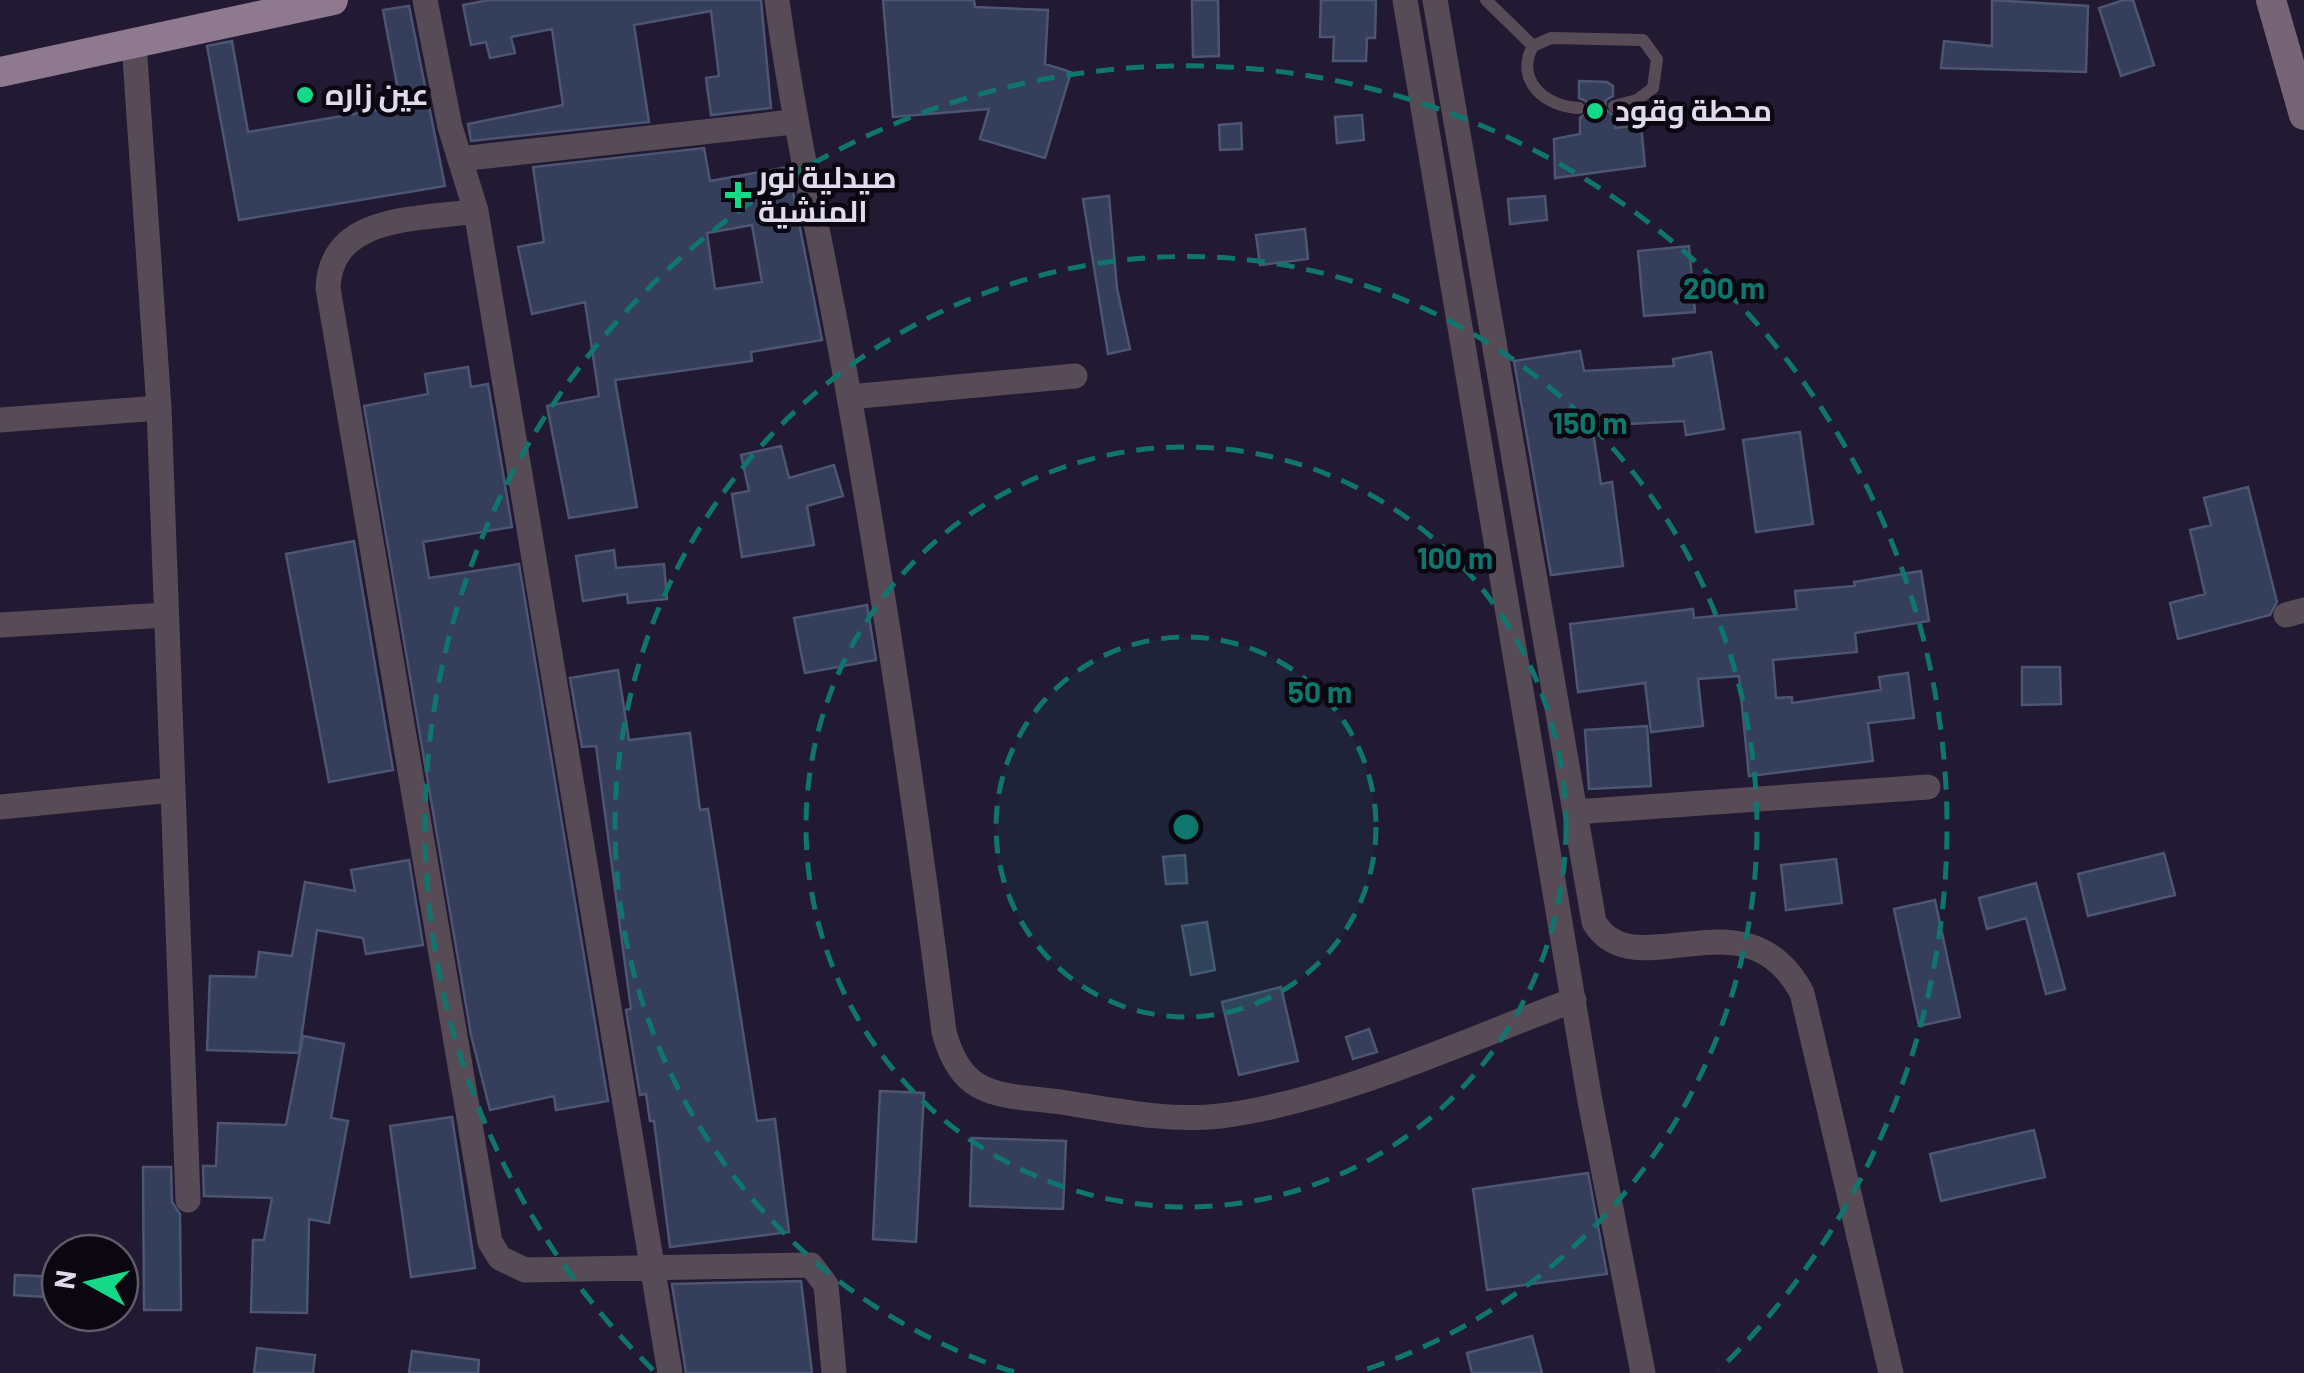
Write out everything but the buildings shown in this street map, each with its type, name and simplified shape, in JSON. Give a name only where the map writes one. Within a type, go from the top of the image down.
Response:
[{"type":"main road","points":[[0,72],[333,0]]},
{"type":"main road","points":[[2271,0],[2304,115]]},
{"type":"street","points":[[426,0],[460,159],[476,211],[655,1264],[670,1373]]},
{"type":"street","points":[[777,0],[793,122],[850,397],[904,730],[944,1032],[952,1061],[966,1081],[993,1092],[1090,1106],[1162,1116],[1216,1116],[1276,1106],[1574,1000]]},
{"type":"street","points":[[1405,0],[1574,1000],[1643,1373]]},
{"type":"street","points":[[1436,0],[1591,910],[1609,940],[1631,948],[1742,943],[1779,959],[1792,974],[1802,993],[1891,1373]]},
{"type":"street","points":[[134,43],[160,408],[188,1200]]},
{"type":"street","points":[[460,159],[793,122]]},
{"type":"street","points":[[476,211],[363,230],[343,244],[328,276],[413,806],[494,1250],[507,1264],[525,1270],[655,1264],[811,1264],[826,1285],[834,1373]]},
{"type":"street","points":[[850,397],[1075,376]]},
{"type":"street","points":[[0,420],[160,408]]},
{"type":"street","points":[[0,625],[165,615]]},
{"type":"street","points":[[1575,812],[1928,787]]},
{"type":"street","points":[[0,806],[172,790]]},
{"type":"lane","points":[[1486,0],[1533,46]]},
{"type":"lane","points":[[1579,108],[1554,104],[1534,88],[1526,67],[1533,46],[1551,38],[1644,40],[1657,59],[1653,88],[1637,100],[1614,106]]},
{"type":"place","name":"عين زاره","points":[[305,95]]},
{"type":"place","name":"محطة وقود","points":[[1595,111]]},
{"type":"place","name":"صيدلية نور المنشية","points":[[738,195]]}]
